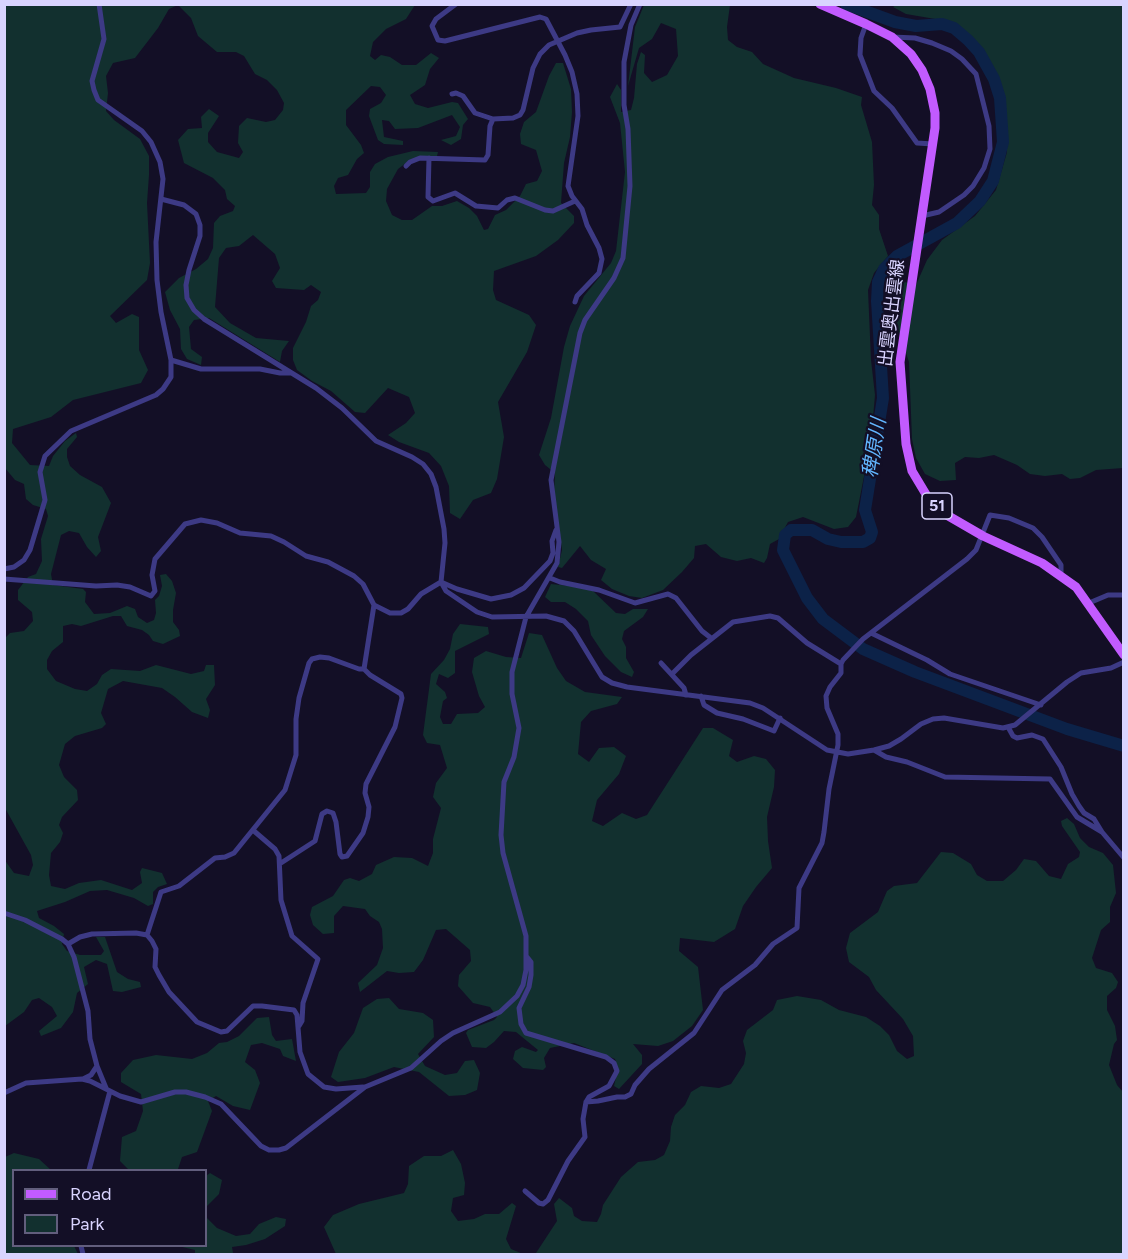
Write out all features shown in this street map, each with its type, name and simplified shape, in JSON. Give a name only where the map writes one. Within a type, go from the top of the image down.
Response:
[{"type":"main road","name":"出雲奥出雲線","points":[[820,4],[837,8],[892,37],[911,54],[922,70],[930,89],[935,113],[933,144],[900,362],[906,444],[912,471],[930,501],[945,514],[983,536],[1042,563],[1076,586],[1124,654]]},
{"type":"street","points":[[4,569],[14,567],[24,560],[30,550],[45,500],[40,472],[45,456],[71,431],[156,395],[164,389],[171,377],[171,360],[157,280],[156,242],[163,179],[160,162],[151,142],[142,131],[98,100],[94,90],[93,81],[104,39],[99,4]]},
{"type":"street","points":[[456,4],[436,19],[432,26],[438,40],[445,41],[540,17],[546,19],[572,72],[577,94],[578,116],[568,186],[575,201],[582,209],[602,259],[599,273],[577,296],[575,302]]},
{"type":"street","points":[[452,93],[463,96],[475,113],[493,119],[513,118],[520,115],[534,68],[540,54],[549,45],[591,30],[620,27],[631,4]]},
{"type":"street","points":[[82,1079],[141,1102],[175,1092],[206,1097],[230,1111],[261,1146],[269,1150],[279,1150],[286,1148],[365,1087],[411,1068],[453,1033],[508,1006],[523,985],[527,957],[523,921],[503,854],[501,835],[504,782],[514,758],[519,728],[512,694],[512,672],[526,617],[557,563],[559,553],[551,480],[580,333],[585,320],[614,278],[623,258],[630,186],[628,129],[624,105],[624,62],[630,25],[640,4]]},
{"type":"street","points":[[866,24],[861,38],[860,54],[874,91],[892,108],[917,143],[933,144]]},
{"type":"street","points":[[892,37],[915,38],[932,42],[962,59],[976,74],[989,126],[990,149],[984,168],[972,186],[964,195],[939,212],[922,216]]},
{"type":"street","points":[[406,166],[411,162],[429,158],[484,160],[488,155],[490,126],[493,119]]},
{"type":"street","points":[[429,158],[428,197],[433,201],[455,193],[476,206],[498,208],[507,200],[515,198],[553,211],[575,201]]},
{"type":"street","points":[[161,199],[184,205],[196,214],[200,225],[200,236],[186,285],[187,298],[194,310],[204,319],[316,388],[342,408],[376,441],[412,457],[423,464],[431,474],[436,487],[445,543],[441,582],[446,591],[477,612],[492,617],[546,616],[564,621],[574,631],[602,677],[612,683],[627,687],[750,703],[780,718],[828,750],[848,754],[874,750],[895,742],[921,724],[933,719],[944,718],[991,727],[1008,727],[1021,722],[1067,682],[1081,674],[1111,668],[1124,662]]},
{"type":"street","points":[[171,360],[201,369],[260,369],[290,373]]},
{"type":"street","points":[[586,1102],[625,1097],[630,1094],[649,1069],[694,1033],[722,990],[754,965],[773,944],[797,928],[799,888],[822,843],[829,789],[839,754],[838,734],[827,708],[826,696],[841,673],[841,664],[862,639],[967,559],[976,550],[990,515],[1021,522],[1033,528],[1061,565],[1060,574]]},
{"type":"street","points":[[4,579],[96,586],[117,585],[130,587],[152,596],[155,591],[152,575],[155,559],[185,524],[201,520],[217,523],[240,533],[270,536],[306,556],[328,562],[354,576],[363,584],[374,604],[382,610],[401,613],[408,609],[421,594],[441,582]]},
{"type":"street","points":[[441,582],[491,599],[511,595],[524,588],[550,561],[553,553],[552,541],[557,529]]},
{"type":"street","points":[[550,578],[599,590],[635,603],[668,594],[676,598],[702,631],[711,638]]},
{"type":"street","points":[[1089,603],[1108,595],[1124,595]]},
{"type":"street","points":[[364,669],[374,604]]},
{"type":"street","points":[[672,674],[711,638],[733,622],[770,616],[778,618],[807,643],[841,664]]},
{"type":"street","points":[[871,633],[962,678],[1038,707]]},
{"type":"street","points":[[147,936],[161,892],[179,886],[215,858],[234,853],[285,790],[296,754],[296,719],[299,698],[312,659],[329,658],[364,669],[401,694],[402,698],[395,727],[366,784],[365,793],[369,807],[363,833],[347,856],[342,857],[336,822],[333,813],[327,811],[322,814],[315,841],[281,863]]},
{"type":"street","points":[[661,663],[684,688],[686,695]]},
{"type":"street","points":[[701,696],[704,705],[717,713],[743,719],[774,731],[780,718]]},
{"type":"street","points":[[1008,727],[1013,736],[1017,738],[1032,735],[1043,740],[1061,767],[1079,806],[1094,819],[1124,858]]},
{"type":"street","points":[[874,750],[886,757],[919,766],[945,777],[1050,778],[1077,817],[1102,832]]},
{"type":"street","points":[[254,831],[275,849],[281,863],[279,883],[281,900],[292,936],[298,944],[318,959],[303,1003],[302,1021],[298,1028]]},
{"type":"street","points":[[4,913],[51,933],[68,944],[74,957],[83,992],[90,1039],[97,1066],[108,1090],[89,1169]]},
{"type":"street","points":[[68,944],[80,937],[92,934],[136,933],[147,936],[156,949],[155,967],[159,975],[169,992],[197,1022],[221,1032],[228,1031],[253,1006],[294,1010],[297,1015],[300,1052],[304,1066],[316,1083],[336,1089],[365,1087]]},
{"type":"street","points":[[525,1191],[539,1203],[543,1204],[548,1200],[564,1167],[585,1137],[583,1119],[586,1102],[589,1097],[609,1086],[618,1071],[614,1063],[606,1057],[526,1033],[521,1024],[519,1008],[530,987],[531,962],[527,957]]},
{"type":"street","points":[[4,1093],[26,1083],[82,1079],[91,1075],[97,1066]]},
{"type":"green space","points":[[897,4],[1123,5],[1123,468],[1096,470],[1080,478],[1070,479],[1062,474],[1045,476],[1030,474],[1017,465],[994,455],[979,458],[965,457],[955,463],[956,480],[940,481],[925,474],[916,458],[912,439],[909,362],[886,293],[899,278],[901,281],[916,285],[927,260],[942,240],[975,216],[996,190],[1007,152],[1007,117],[1000,83],[984,51],[964,30],[947,21],[906,14],[893,7]]},
{"type":"green space","points":[[5,5],[178,5],[169,9],[135,58],[113,63],[106,76],[108,93],[106,111],[114,120],[140,139],[149,156],[147,203],[150,263],[147,280],[110,316],[116,323],[132,314],[139,317],[139,350],[148,370],[141,383],[73,400],[51,417],[13,429],[12,443],[30,465],[49,466],[53,456],[65,441],[76,433],[77,437],[67,449],[70,466],[80,475],[102,487],[111,503],[98,537],[101,551],[96,557],[79,533],[69,531],[61,535],[51,574],[53,585],[83,589],[86,592],[85,602],[94,614],[110,613],[127,606],[135,609],[138,617],[147,623],[154,620],[156,613],[155,600],[162,586],[160,575],[166,574],[172,581],[176,593],[173,622],[180,636],[163,644],[153,641],[142,630],[127,626],[121,616],[113,616],[81,626],[72,624],[63,626],[63,642],[52,651],[47,660],[47,669],[56,681],[87,691],[111,669],[140,671],[156,665],[191,674],[204,671],[206,665],[214,665],[215,685],[206,699],[210,710],[208,718],[192,712],[162,688],[123,681],[108,689],[101,713],[106,724],[102,728],[75,736],[65,744],[59,765],[64,777],[77,790],[78,800],[62,817],[59,825],[63,833],[60,842],[51,853],[49,875],[51,886],[65,889],[79,883],[101,880],[132,890],[142,883],[140,872],[142,868],[162,873],[167,884],[158,887],[153,892],[153,904],[148,906],[134,898],[107,890],[90,891],[37,911],[39,918],[64,934],[62,944],[67,951],[80,955],[101,955],[104,951],[96,937],[105,937],[117,972],[128,979],[140,982],[141,987],[122,992],[113,991],[107,964],[96,960],[84,967],[88,984],[77,993],[73,1012],[61,1028],[41,1036],[39,1031],[57,1016],[52,1007],[39,998],[32,1000],[24,1012],[5,1026],[4,859],[14,873],[29,876],[33,865],[31,855],[5,808],[4,639],[10,633],[24,631],[33,621],[32,612],[18,600],[18,590],[28,577],[36,574],[42,561],[41,539],[48,516],[46,509],[33,505],[26,499],[24,484],[15,480],[5,468]]},
{"type":"green space","points":[[178,5],[415,5],[406,19],[386,29],[373,42],[370,56],[375,60],[381,55],[390,57],[402,65],[416,65],[431,53],[439,58],[430,69],[425,85],[410,95],[415,104],[428,108],[452,102],[458,103],[468,119],[463,125],[461,139],[451,145],[441,140],[456,136],[460,127],[452,115],[418,128],[395,129],[389,121],[382,120],[384,137],[403,141],[403,145],[384,144],[378,140],[369,116],[370,109],[381,103],[386,95],[380,87],[371,86],[346,110],[346,125],[361,145],[364,153],[357,159],[348,175],[338,178],[334,186],[336,194],[366,193],[370,187],[370,172],[375,164],[388,157],[413,151],[438,152],[437,156],[410,160],[398,169],[387,189],[386,201],[392,215],[402,220],[412,220],[432,206],[442,206],[457,201],[477,216],[484,230],[488,229],[495,215],[506,210],[520,196],[526,184],[537,181],[542,171],[536,150],[521,144],[520,134],[524,122],[536,112],[556,63],[563,63],[571,89],[572,112],[570,137],[564,163],[561,203],[574,216],[574,223],[558,240],[536,256],[494,271],[493,290],[496,300],[529,315],[536,325],[527,352],[498,402],[504,437],[497,479],[491,493],[473,500],[460,519],[450,513],[449,486],[441,466],[429,453],[399,442],[388,435],[406,423],[415,413],[409,397],[388,388],[365,413],[355,412],[331,391],[297,370],[293,360],[293,348],[311,306],[318,300],[321,292],[311,285],[304,290],[276,288],[272,281],[280,268],[275,254],[253,235],[239,246],[226,248],[219,258],[215,307],[230,323],[256,338],[289,341],[282,351],[280,362],[209,318],[194,320],[189,327],[191,349],[202,357],[201,365],[187,359],[181,349],[180,329],[170,310],[165,292],[179,278],[208,259],[213,248],[214,223],[220,216],[233,211],[235,206],[227,199],[225,190],[213,178],[184,163],[178,140],[188,129],[202,128],[201,117],[209,109],[219,116],[208,133],[208,142],[217,152],[239,158],[243,152],[238,143],[239,126],[247,118],[266,122],[275,120],[283,110],[284,103],[277,90],[267,80],[255,74],[244,56],[236,52],[217,52],[198,36],[191,18]]},
{"type":"green space","points":[[644,5],[730,5],[728,40],[737,47],[752,52],[763,64],[794,78],[862,97],[861,105],[872,142],[874,185],[872,205],[879,215],[879,229],[888,256],[874,273],[868,290],[875,395],[871,441],[856,517],[848,527],[834,529],[803,517],[788,522],[779,539],[770,544],[764,563],[751,558],[737,561],[721,557],[706,544],[695,546],[694,558],[682,572],[663,590],[642,598],[629,596],[612,589],[601,580],[606,569],[591,560],[580,546],[562,568],[558,567],[562,550],[554,493],[555,473],[545,465],[539,455],[551,418],[570,326],[584,296],[611,263],[616,251],[625,172],[620,123],[610,97],[617,84],[621,90],[621,112],[631,110],[637,64],[641,52],[645,55],[644,73],[652,82],[667,75],[678,56],[676,29],[661,23],[652,39],[639,48],[628,86],[635,27]]},
{"type":"green space","points":[[551,584],[580,587],[593,591],[616,613],[625,614],[633,609],[648,609],[643,617],[624,631],[622,639],[626,647],[626,658],[634,672],[632,677],[621,672],[605,656],[591,635],[588,621],[576,609],[565,602],[551,602],[545,597]]},
{"type":"green space","points":[[460,624],[488,627],[489,634],[455,651],[455,673],[448,678],[439,674],[436,684],[445,692],[447,698],[443,701],[440,717],[443,724],[451,724],[457,714],[478,713],[485,707],[472,672],[474,658],[486,651],[506,657],[521,658],[529,633],[542,635],[557,668],[566,681],[585,692],[622,697],[617,704],[591,711],[581,722],[578,754],[589,762],[599,748],[614,747],[626,756],[619,774],[597,800],[592,821],[603,826],[622,813],[636,819],[647,815],[703,728],[713,728],[733,740],[729,756],[737,762],[754,756],[766,759],[775,770],[774,787],[767,817],[772,868],[743,906],[735,929],[714,942],[680,938],[679,951],[698,967],[703,1010],[692,1026],[673,1041],[658,1046],[633,1044],[642,1055],[642,1064],[619,1089],[614,1086],[618,1069],[615,1059],[574,1043],[550,1048],[544,1058],[546,1067],[543,1070],[523,1068],[513,1059],[515,1051],[522,1047],[536,1052],[538,1050],[516,1032],[504,1031],[486,1048],[472,1047],[466,1033],[468,1030],[497,1017],[490,1007],[473,1003],[458,986],[459,975],[471,961],[470,950],[446,929],[436,930],[423,960],[414,972],[387,971],[360,992],[358,983],[377,965],[383,948],[382,929],[379,922],[365,909],[343,906],[334,916],[334,933],[323,934],[313,925],[310,915],[312,907],[333,896],[344,880],[350,878],[359,881],[372,874],[376,865],[394,857],[412,858],[428,866],[433,853],[433,839],[441,808],[433,797],[436,783],[447,768],[440,745],[427,743],[423,735],[431,674],[444,660],[450,649],[453,634]]},
{"type":"green space","points":[[1067,818],[1074,824],[1080,838],[1089,847],[1103,853],[1113,865],[1116,893],[1110,907],[1110,922],[1101,930],[1092,958],[1096,968],[1112,973],[1118,982],[1116,988],[1107,996],[1107,1010],[1115,1026],[1117,1040],[1109,1065],[1117,1085],[1123,1092],[1123,1254],[532,1254],[536,1253],[557,1221],[554,1204],[559,1198],[572,1208],[574,1216],[582,1221],[597,1222],[603,1205],[621,1177],[638,1162],[655,1160],[664,1155],[670,1141],[675,1115],[685,1105],[691,1092],[701,1086],[719,1088],[731,1084],[744,1064],[746,1053],[743,1041],[747,1030],[773,1010],[777,1000],[797,996],[821,1000],[839,1010],[866,1017],[889,1035],[897,1051],[907,1059],[914,1056],[913,1036],[903,1019],[876,990],[869,977],[849,962],[846,948],[850,933],[878,912],[887,891],[894,886],[917,883],[941,852],[953,853],[971,864],[977,875],[987,881],[1003,881],[1016,870],[1024,859],[1036,861],[1049,876],[1061,879],[1068,864],[1079,857],[1080,852],[1062,826],[1061,821]]},
{"type":"green space","points":[[389,998],[399,1009],[423,1013],[433,1020],[434,1037],[418,1054],[425,1066],[445,1075],[457,1073],[465,1061],[474,1060],[480,1073],[477,1090],[465,1095],[449,1096],[419,1072],[394,1067],[365,1078],[338,1082],[331,1077],[339,1052],[354,1033],[363,1008],[377,999]]},
{"type":"green space","points":[[269,1017],[272,1035],[276,1041],[292,1039],[296,1061],[283,1056],[280,1049],[262,1043],[251,1045],[245,1062],[255,1070],[260,1083],[250,1110],[233,1106],[216,1096],[208,1101],[212,1111],[197,1152],[182,1157],[178,1169],[128,1169],[120,1161],[122,1137],[136,1131],[143,1111],[141,1094],[121,1082],[121,1073],[133,1060],[156,1055],[192,1059],[207,1053],[219,1043],[239,1036],[257,1018]]},
{"type":"green space","points":[[453,1150],[461,1164],[465,1183],[464,1195],[453,1198],[451,1211],[458,1221],[474,1219],[485,1214],[499,1214],[512,1203],[516,1206],[506,1239],[511,1249],[523,1254],[336,1254],[324,1227],[333,1215],[359,1204],[404,1193],[408,1184],[409,1166],[424,1156],[441,1156]]},
{"type":"green space","points":[[14,1153],[39,1159],[50,1169],[12,1169],[12,1247],[74,1247],[78,1254],[5,1254],[5,1157]]},
{"type":"green space","points":[[210,1173],[222,1180],[219,1194],[207,1206],[207,1175]]},
{"type":"green space","points":[[276,1217],[286,1219],[285,1226],[265,1239],[232,1247],[233,1253],[237,1254],[195,1254],[195,1250],[182,1247],[207,1247],[207,1218],[217,1228],[236,1236],[250,1234],[259,1224]]},
{"type":"waterway","name":"稗原川","points":[[846,4],[895,22],[916,26],[942,24],[954,28],[968,40],[979,52],[994,79],[1000,98],[1003,142],[993,181],[980,201],[957,223],[897,256],[884,269],[878,282],[877,301],[883,398],[865,510],[872,532],[870,538],[863,542],[841,542],[828,539],[812,530],[791,530],[785,535],[783,550],[807,598],[823,619],[863,649],[915,672],[1067,729],[1124,746]]}]
